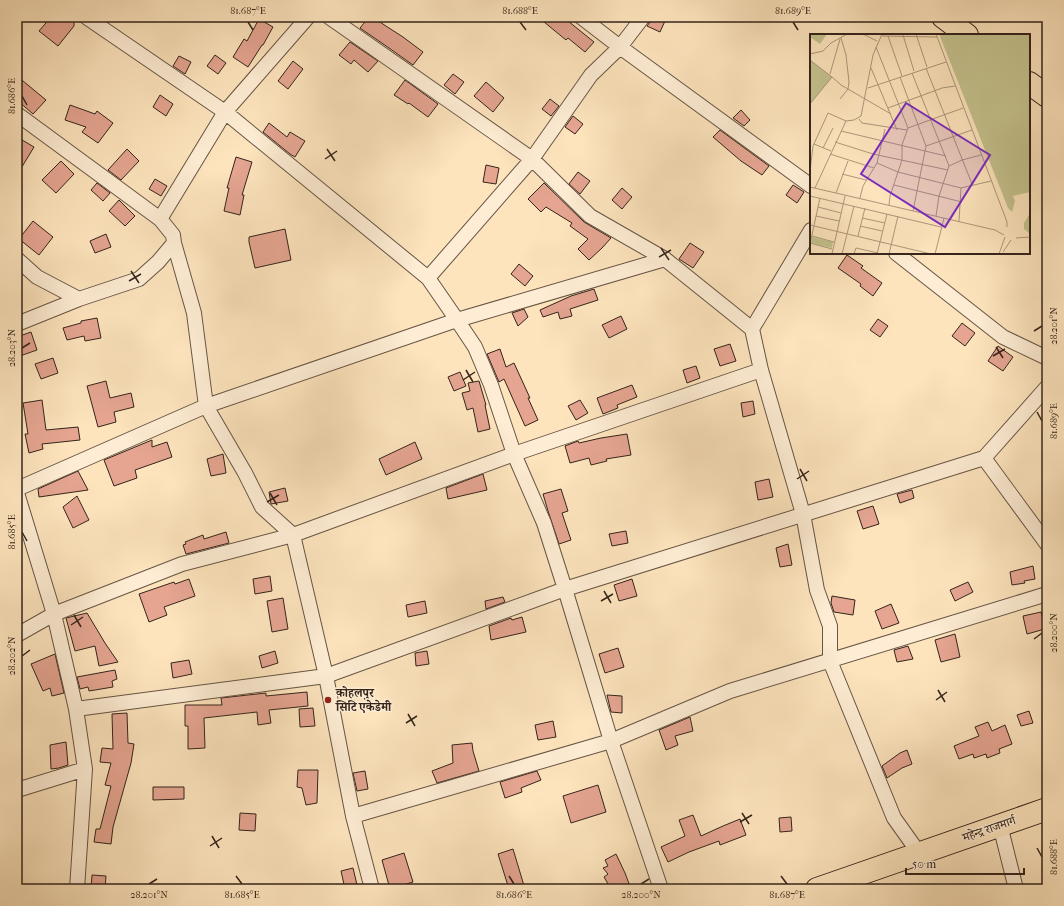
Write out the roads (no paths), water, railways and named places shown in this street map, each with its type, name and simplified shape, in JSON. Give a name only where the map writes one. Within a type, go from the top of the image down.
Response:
[{"type":"main road","points":[[944,17],[966,34]]},
{"type":"main road","points":[[1030,83],[1047,96]]},
{"type":"main road","name":"महेन्द्र राजमार्ग","points":[[817,889],[1047,809]]},
{"type":"street","points":[[86,17],[225,112],[428,278],[457,320],[475,348],[491,384],[514,454],[544,523],[611,741],[661,889]]},
{"type":"street","points":[[160,219],[225,112],[308,17]]},
{"type":"street","points":[[329,17],[532,159],[590,216],[665,259],[752,329],[762,370],[803,514],[817,590],[830,626],[830,661],[894,818],[919,853]]},
{"type":"street","points":[[581,17],[810,185]]},
{"type":"street","points":[[428,278],[532,159],[591,75],[620,47],[643,17]]},
{"type":"street","points":[[17,114],[160,219],[173,235],[194,313],[206,406],[245,473],[262,507],[293,534],[326,676],[353,816],[372,889]]},
{"type":"street","points":[[752,329],[810,232]]},
{"type":"street","points":[[17,324],[79,299],[139,279],[158,262],[174,243]]},
{"type":"street","points":[[897,254],[1003,337],[1047,358]]},
{"type":"street","points":[[17,259],[37,277],[79,299]]},
{"type":"street","points":[[17,489],[206,406],[457,320],[665,259]]},
{"type":"street","points":[[17,635],[54,614],[182,564],[293,534],[514,454],[762,370]]},
{"type":"street","points":[[76,709],[326,676],[565,588],[984,458],[1047,388]]},
{"type":"street","points":[[984,458],[1047,544]]},
{"type":"street","points":[[17,493],[54,614],[76,709],[85,769],[77,889]]},
{"type":"street","points":[[353,816],[611,741],[730,691],[1047,594]]},
{"type":"street","points":[[17,790],[85,769]]},
{"type":"street","points":[[1000,825],[1016,889]]},
{"type":"place","name":"कोहलपुर सिटि एकेडेमी","points":[[328,700]]}]
